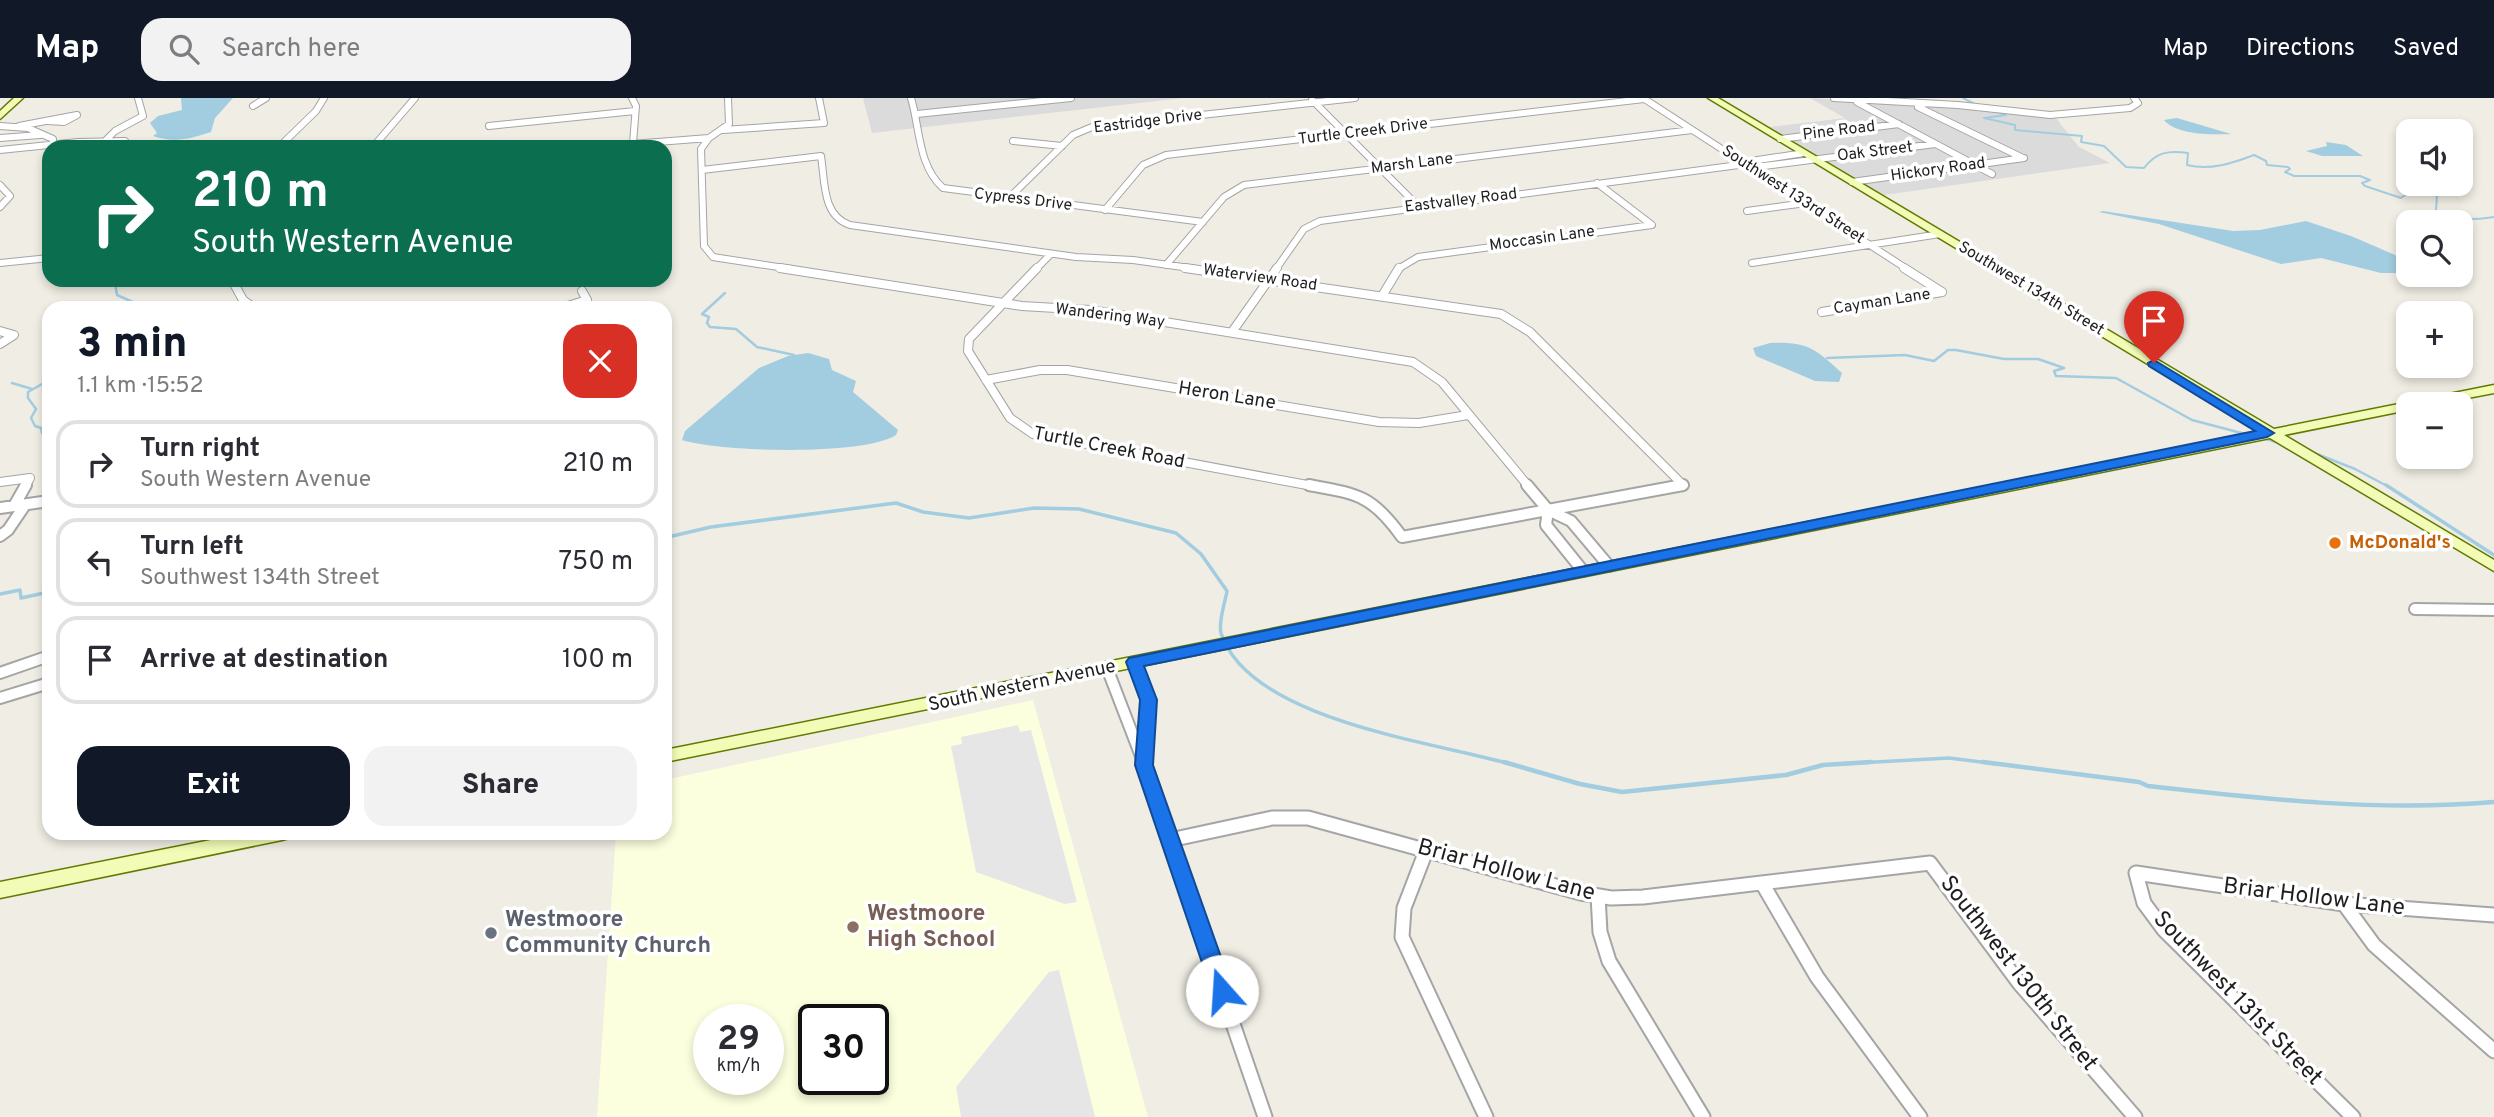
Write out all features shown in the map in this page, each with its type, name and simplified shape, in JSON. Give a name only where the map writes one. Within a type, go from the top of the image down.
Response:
[{"type":"main road","points":[[0,116],[19,98]]},
{"type":"main road","name":"Southwest 134th Street","points":[[1712,98],[2267,433],[2494,566]]},
{"type":"main road","points":[[2473,393],[2494,389]]},
{"type":"main road","name":"South Western Avenue","points":[[672,755],[2396,408]]},
{"type":"main road","points":[[0,890],[247,840]]},
{"type":"street","points":[[106,140],[115,131],[143,116],[138,98]]},
{"type":"street","points":[[253,106],[266,98]]},
{"type":"street","points":[[286,140],[316,111],[324,98]]},
{"type":"street","points":[[379,140],[415,98]]},
{"type":"street","points":[[632,98],[635,111],[633,140]]},
{"type":"street","points":[[672,140],[709,138],[723,130],[730,121],[728,98]]},
{"type":"street","points":[[723,130],[824,123],[819,98]]},
{"type":"street","name":"Cypress Drive","points":[[911,98],[917,114],[917,132],[936,183],[953,191],[1203,222]]},
{"type":"street","points":[[917,114],[1071,98]]},
{"type":"street","name":"Eastridge Drive","points":[[1009,198],[1077,132],[1092,127],[1312,100],[1355,98]]},
{"type":"street","points":[[1834,98],[2061,116],[2130,108],[2138,103],[2134,98]]},
{"type":"street","name":"Southwest 133rd Street","points":[[1643,99],[1942,292]]},
{"type":"street","name":"Turtle Creek Drive","points":[[1104,209],[1143,166],[1161,156],[1643,99]]},
{"type":"street","points":[[1312,100],[1419,207]]},
{"type":"street","points":[[1855,100],[1992,174]]},
{"type":"street","name":"Hickory Road","points":[[1852,182],[2024,158],[1934,112],[1902,102]]},
{"type":"street","points":[[489,126],[635,111]]},
{"type":"street","points":[[0,126],[47,121]]},
{"type":"street","name":"Pine Road","points":[[1780,139],[1899,124]]},
{"type":"street","points":[[19,126],[46,134],[54,140]]},
{"type":"street","name":"Marsh Lane","points":[[1166,265],[1227,193],[1238,187],[1692,130]]},
{"type":"street","points":[[0,138],[46,134]]},
{"type":"street","name":"Wandering Way","points":[[709,138],[702,145],[704,246],[713,257],[1003,303],[1090,310],[1413,362],[1433,373],[1548,510],[1571,521],[1609,566]]},
{"type":"street","points":[[1013,141],[1062,146]]},
{"type":"street","points":[[0,148],[42,144]]},
{"type":"street","name":"Oak Street","points":[[1810,156],[1935,144]]},
{"type":"street","name":"Waterview Road","points":[[702,170],[821,156],[830,211],[838,221],[1051,254],[1166,265],[1269,279],[1494,312],[1514,320],[1530,332],[1683,485],[1548,510]]},
{"type":"street","name":"Eastvalley Road","points":[[1746,164],[1753,159],[1810,156]]},
{"type":"street","name":"Eastvalley Road","points":[[1232,332],[1299,235],[1313,223],[1746,164],[1764,166],[1810,156]]},
{"type":"street","name":"Moccasin Lane","points":[[1382,296],[1399,267],[1418,257],[1652,225],[1597,183]]},
{"type":"street","points":[[0,185],[10,196],[0,207]]},
{"type":"street","points":[[1747,211],[1806,203]]},
{"type":"street","points":[[1752,263],[1940,234]]},
{"type":"street","name":"Turtle Creek Road","points":[[1051,254],[970,336],[968,343],[968,351],[1015,425],[1032,434],[1352,493],[1384,510],[1402,537],[1548,510]]},
{"type":"street","points":[[0,261],[42,258]]},
{"type":"street","points":[[582,291],[587,300],[584,301]]},
{"type":"street","name":"Cayman Lane","points":[[1822,312],[1942,292]]},
{"type":"street","points":[[0,331],[14,335],[0,344]]},
{"type":"street","name":"Heron Lane","points":[[986,380],[1057,369],[1379,422],[1419,423],[1468,415]]},
{"type":"street","points":[[0,482],[20,477],[30,478],[8,530],[0,536]]},
{"type":"street","points":[[0,508],[42,502]]},
{"type":"street","name":"Wandering Way","points":[[1548,510],[1545,525],[1583,571]]},
{"type":"street","points":[[2415,608],[2494,610]]},
{"type":"street","points":[[0,673],[42,658]]},
{"type":"street","points":[[1135,662],[1148,700],[1144,765]]},
{"type":"street","points":[[1107,668],[1144,765],[1265,1117]]},
{"type":"street","points":[[0,698],[42,685]]},
{"type":"street","name":"Briar Hollow Lane","points":[[1170,840],[1272,818],[1296,817],[1598,896],[1643,897],[1930,863]]},
{"type":"street","points":[[1426,851],[1404,908],[1402,937],[1486,1117]]},
{"type":"street","name":"Southwest 130th Street","points":[[1930,863],[2018,982],[2135,1117]]},
{"type":"street","name":"Briar Hollow Lane","points":[[2136,873],[2344,904],[2494,915]]},
{"type":"street","name":"Southwest 131st Street","points":[[2136,873],[2144,903],[2164,930],[2353,1117]]},
{"type":"street","points":[[1762,883],[1817,977],[1920,1117]]},
{"type":"street","points":[[1598,896],[1600,932],[1609,961],[1703,1117]]},
{"type":"street","points":[[2344,904],[2374,946],[2494,1051]]},
{"type":"shaded area","points":[[863,98],[1184,98],[872,133]]},
{"type":"shaded area","points":[[1810,98],[1940,105],[2055,117],[2079,147],[2110,163],[1884,195],[1770,127],[1845,118]]},
{"type":"shaded area","name":"Westmoore High School","points":[[1033,700],[1148,1117],[597,1117],[616,840],[672,840],[672,778]]},
{"type":"shaded area","points":[[1018,725],[1020,732],[1031,730],[1077,902],[1065,904],[976,872],[951,746],[962,744],[961,737]]},
{"type":"shaded area","points":[[1059,970],[1095,1117],[961,1117],[956,1087],[1049,972]]},
{"type":"water","points":[[181,98],[233,98],[215,118],[211,132],[182,139],[153,136],[157,133],[150,123],[158,116],[182,110]]},
{"type":"water","points":[[2177,118],[2231,134],[2185,131],[2164,120]]},
{"type":"water","points":[[2326,142],[2346,145],[2363,156],[2322,156],[2306,151],[2327,146]]},
{"type":"water","points":[[2099,212],[2233,231],[2260,230],[2306,221],[2396,255],[2396,273],[2381,273],[2321,258],[2281,264],[2159,224]]},
{"type":"water","points":[[1770,343],[1793,343],[1818,352],[1842,373],[1839,382],[1815,381],[1756,356],[1753,348]]},
{"type":"water","points":[[808,353],[829,359],[832,370],[856,381],[853,392],[898,430],[896,435],[879,442],[854,446],[791,450],[727,447],[682,440],[685,431],[759,368],[788,356]]},
{"type":"waterway","points":[[1963,98],[1977,105]]},
{"type":"waterway","points":[[1997,112],[2006,115],[1984,118],[2015,125],[2015,130],[2082,136],[2081,142],[2104,146],[2126,167],[2144,168],[2153,158],[2169,152],[2188,153],[2187,165],[2196,167],[2213,167],[2254,155],[2266,161],[2267,165],[2288,167],[2290,169],[2285,172],[2294,176],[2360,176],[2370,180],[2362,183],[2365,186],[2401,198],[2414,189],[2437,196],[2436,210],[2450,217],[2494,217]]},
{"type":"waterway","points":[[116,287],[117,295],[130,301]]},
{"type":"waterway","points":[[725,293],[702,314],[709,317],[707,323],[710,327],[736,329],[757,347],[794,355]]},
{"type":"waterway","points":[[1827,358],[1905,355],[1934,361],[1948,350],[1956,350],[2004,359],[2038,359],[2064,368],[2054,371],[2056,376],[2116,378],[2192,420],[2249,435]]},
{"type":"waterway","points":[[12,383],[32,389]]},
{"type":"waterway","points":[[42,384],[28,392],[28,398],[36,409],[31,418],[35,426],[41,428],[42,433]]},
{"type":"waterway","points":[[2263,438],[2279,443]]},
{"type":"waterway","points":[[2307,450],[2355,469],[2389,487]]},
{"type":"waterway","points":[[2386,485],[2494,555]]},
{"type":"waterway","points":[[672,536],[711,527],[896,503],[923,512],[969,518],[1034,508],[1079,509],[1176,533],[1201,554],[1227,591],[1221,618],[1221,633],[1238,663],[1267,687],[1305,707],[1348,723],[1510,764]]},
{"type":"waterway","points":[[0,594],[20,590],[21,598],[42,594]]},
{"type":"waterway","points":[[1839,764],[1949,758],[1997,764]]},
{"type":"waterway","points":[[1504,762],[1580,784],[1622,792],[1786,775],[1823,765],[1839,764]]},
{"type":"waterway","points":[[1839,764],[1871,762]]},
{"type":"waterway","points":[[1983,762],[2139,782],[2148,786],[2321,803],[2407,806],[2494,802]]},
{"type":"place","name":"McDonald's","points":[[2335,543]]},
{"type":"place","name":"Westmoore High School","points":[[853,927]]},
{"type":"place","name":"Westmoore Community Church","points":[[491,933]]},
{"type":"route","points":[[1222,991],[1144,765],[1148,700],[1135,662],[2267,433],[2154,363]]}]
